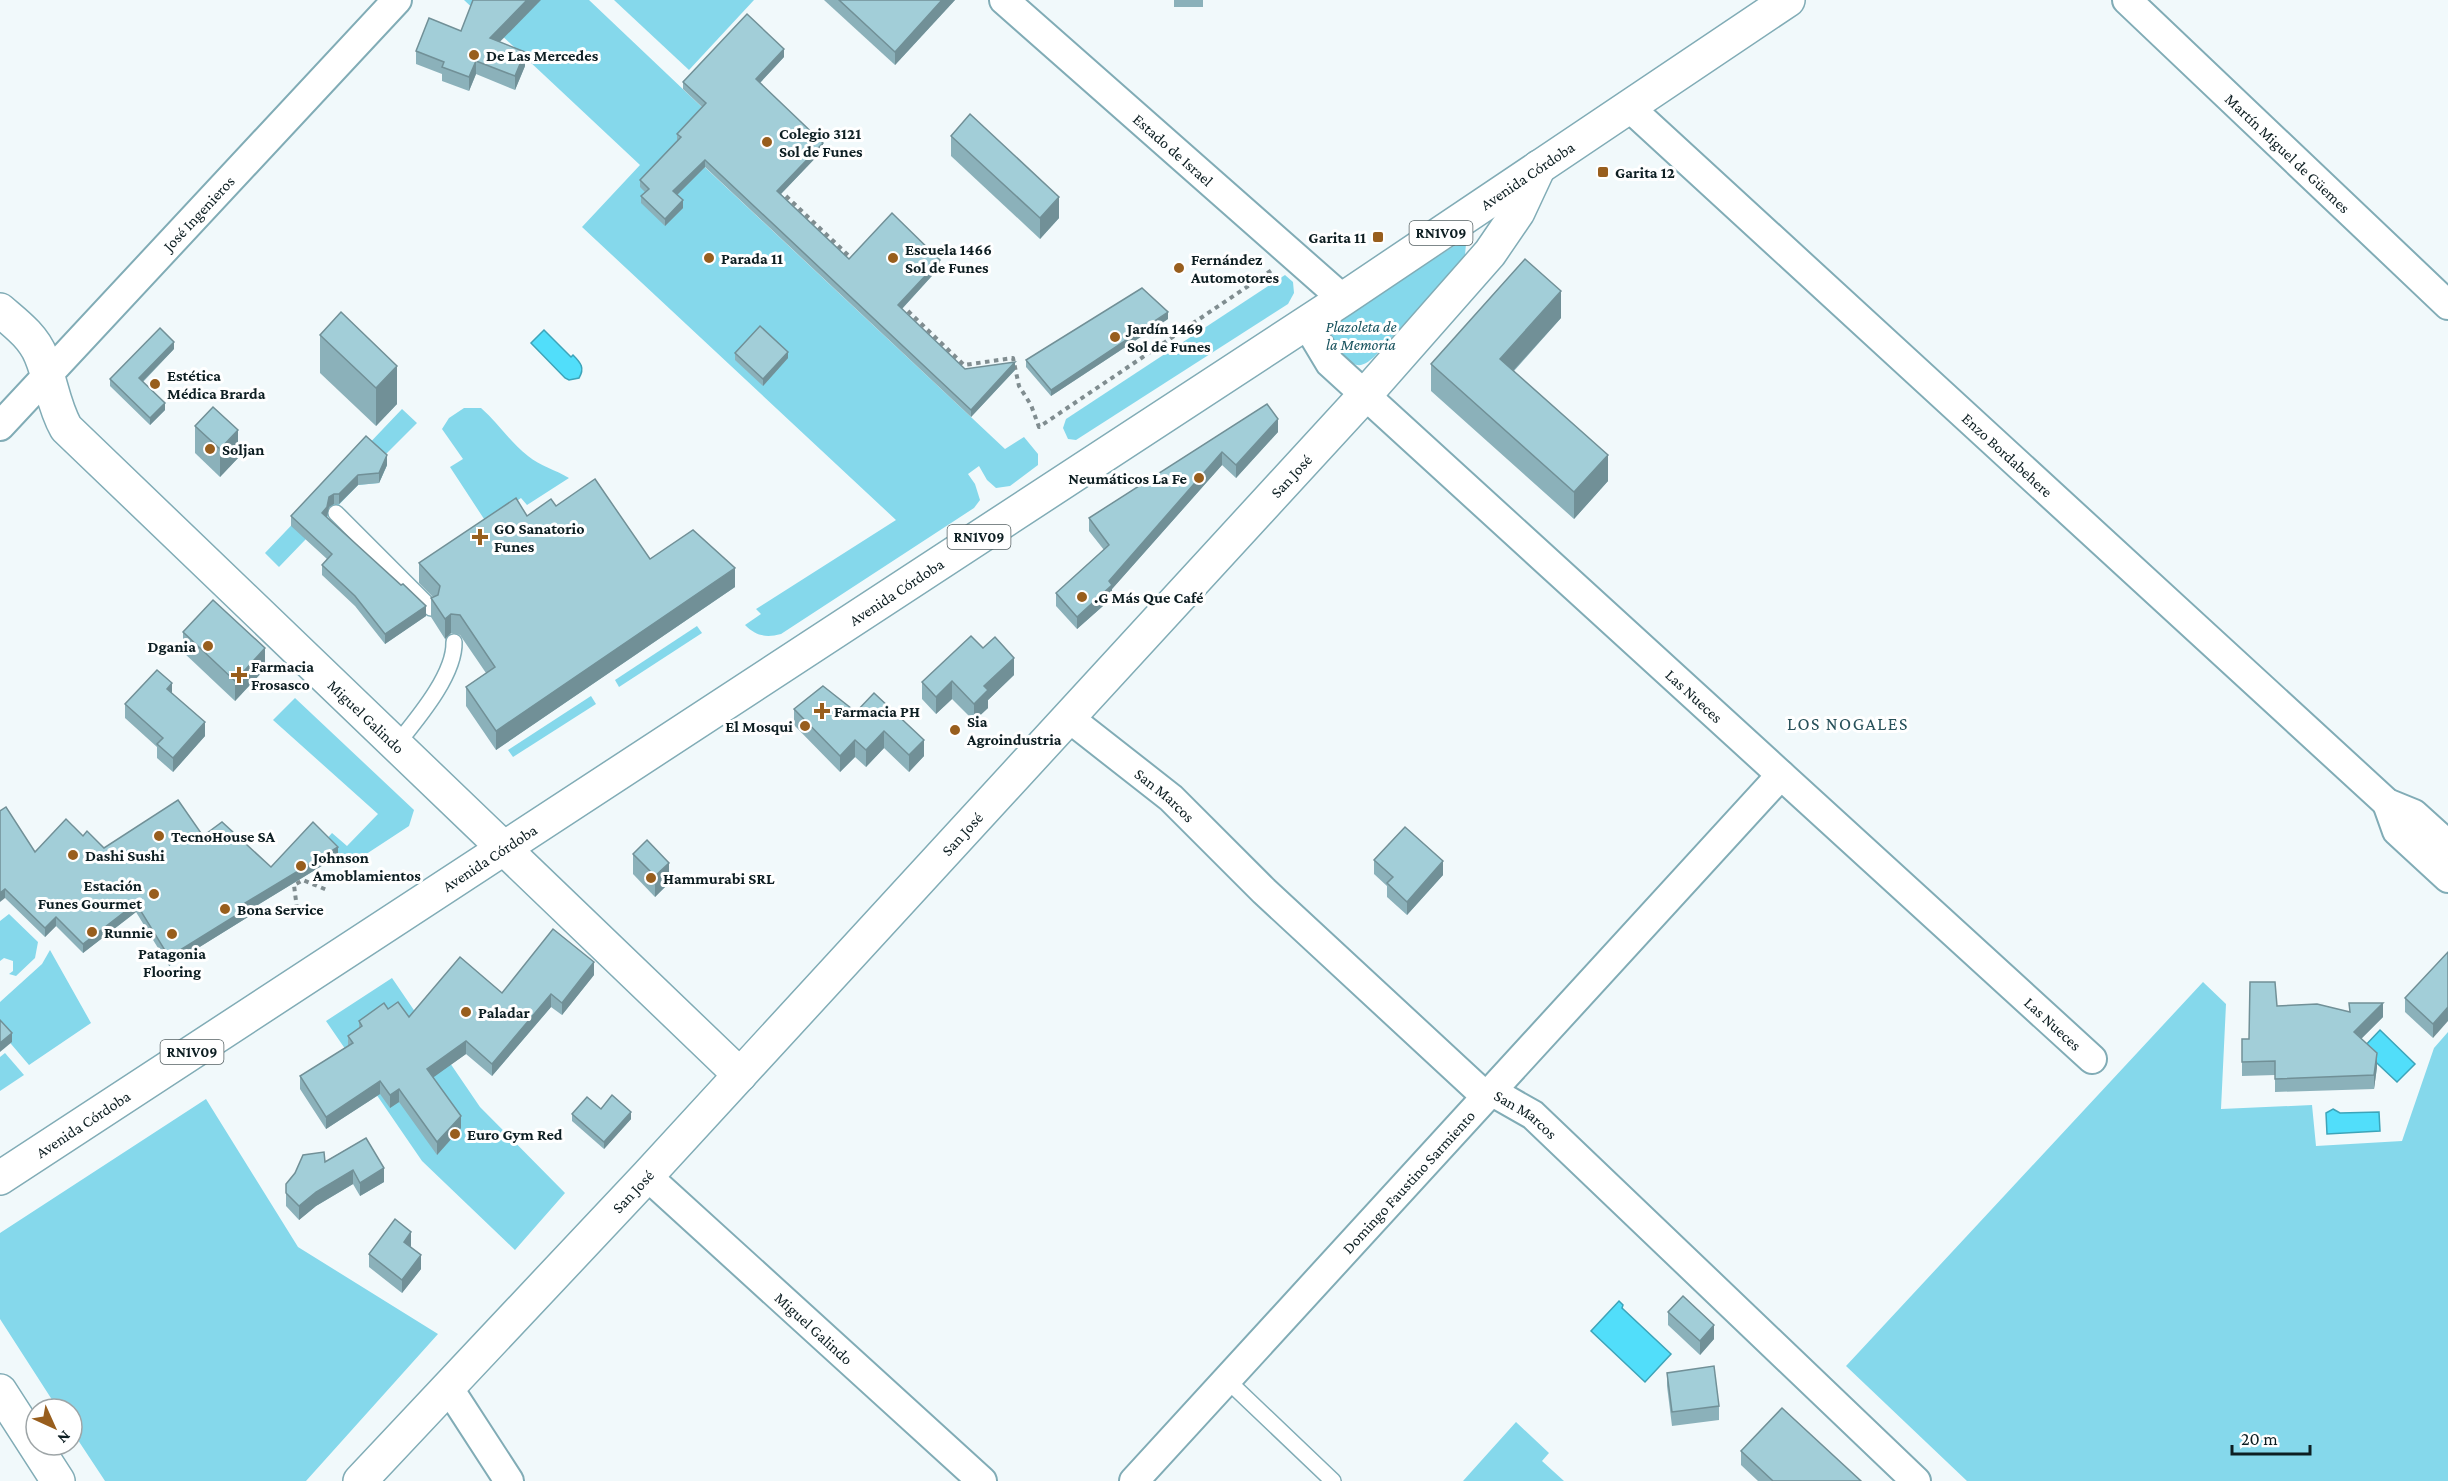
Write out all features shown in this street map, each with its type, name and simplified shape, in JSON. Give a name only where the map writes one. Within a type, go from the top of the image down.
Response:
[{"type":"main road","points":[[1717,48],[1757,0]]},
{"type":"main road","name":"Avenida Córdoba","points":[[0,1178],[1343,299],[1788,0]]},
{"type":"main road","name":"San José","points":[[360,1481],[647,1176],[1365,395],[1490,253],[1518,212],[1539,167]]},
{"type":"main road","name":"Miguel Galindo","points":[[0,310],[27,334],[40,354],[56,410],[66,428],[740,1075]]},
{"type":"main road","points":[[0,1391],[58,1481]]},
{"type":"street","name":"José Ingenieros","points":[[0,426],[397,0]]},
{"type":"street","name":"Estado de Israel","points":[[1004,0],[1343,299]]},
{"type":"street","name":"Martín Miguel de Güemes","points":[[2127,0],[2448,305]]},
{"type":"street","name":"Enzo Bordabehere","points":[[1629,107],[2387,803],[2414,814],[2448,846]]},
{"type":"street","name":"Las Nueces","points":[[1306,323],[1330,363],[2092,1059]]},
{"type":"street","name":"San Marcos","points":[[1069,718],[1171,798],[1264,891],[1481,1092],[1491,1091],[1533,1115],[1916,1481]]},
{"type":"street","name":"Domingo Faustino Sarmiento","points":[[1134,1481],[1781,775]]},
{"type":"street","name":"Enzo Bordabehere","points":[[2387,803],[2397,831],[2448,878]]},
{"type":"street","name":"Miguel Galindo","points":[[647,1176],[982,1481]]},
{"type":"street","points":[[448,1387],[509,1481]]},
{"type":"lane","points":[[336,513],[430,608]]},
{"type":"lane","points":[[397,744],[421,715],[435,692],[455,653],[454,642]]},
{"type":"lane","points":[[1227,1380],[1333,1481]]},
{"type":"path","points":[[786,196],[849,256]]},
{"type":"path","points":[[908,311],[964,365],[1013,358],[1019,386],[1031,405],[1039,427],[1292,256]]},
{"type":"path","points":[[297,909],[294,885],[298,882],[303,880],[327,890]]},
{"type":"green space","name":"Parada 11","points":[[464,0],[589,0],[706,111],[678,142],[1005,449],[1024,437],[1038,454],[1038,465],[1010,486],[996,488],[987,480],[979,466],[968,474],[975,484],[980,500],[974,508],[781,634],[762,635],[749,629],[745,625],[761,614],[756,609],[896,520],[582,227],[640,165]]},
{"type":"green space","points":[[614,0],[754,0],[689,70]]},
{"type":"green space","name":"Plazoleta de la Memoria","points":[[1466,244],[1465,255],[1455,268],[1374,357],[1364,364],[1357,365],[1341,355],[1336,349],[1332,336],[1334,324],[1454,246]]},
{"type":"green space","points":[[1285,275],[1293,282],[1294,293],[1288,304],[1076,440],[1068,439],[1063,428],[1066,419]]},
{"type":"green space","points":[[464,408],[481,408],[528,456],[569,478],[527,505],[521,498],[486,522],[450,467],[463,459],[442,429],[449,418]]},
{"type":"green space","points":[[402,409],[417,423],[381,459],[387,465],[379,483],[358,485],[279,567],[265,553]]},
{"type":"green space","points":[[697,626],[702,633],[619,687],[615,680]]},
{"type":"green space","points":[[591,696],[596,704],[513,757],[508,750]]},
{"type":"green space","points":[[295,698],[414,810],[409,826],[348,866],[324,842],[332,833],[347,846],[378,814],[273,720]]},
{"type":"green space","points":[[9,914],[38,942],[35,958],[16,976],[9,974],[13,971],[13,961],[4,958],[0,961],[0,921]]},
{"type":"green space","points":[[50,950],[91,1023],[29,1065],[0,1031],[0,1002],[42,964]]},
{"type":"green space","name":"Euro Gym Red","points":[[392,978],[480,1107],[565,1193],[515,1250],[422,1161],[326,1021]]},
{"type":"green space","points":[[2203,982],[2226,1004],[2221,1109],[2312,1105],[2316,1146],[2402,1141],[2434,1048],[2448,1032],[2448,1481],[1967,1481],[1846,1366]]},
{"type":"green space","points":[[5,1053],[24,1075],[0,1091],[0,1057]]},
{"type":"green space","points":[[206,1099],[298,1247],[438,1334],[306,1481],[105,1481],[84,1449],[84,1397],[50,1397],[0,1319],[0,1233]]},
{"type":"green space","points":[[1516,1422],[1549,1453],[1542,1461],[1564,1481],[1463,1481]]},
{"type":"shaded area","points":[[544,330],[578,361],[582,368],[579,378],[569,380],[565,378],[531,343]]},
{"type":"shaded area","points":[[2380,1030],[2415,1064],[2397,1082],[2362,1049]]},
{"type":"shaded area","points":[[2333,1109],[2340,1113],[2379,1112],[2380,1131],[2327,1134],[2326,1113]]},
{"type":"shaded area","points":[[1619,1301],[1623,1305],[1622,1308],[1671,1354],[1645,1382],[1591,1331]]},
{"type":"building","points":[[473,0],[527,0],[490,38],[525,52],[515,76],[476,61],[469,77],[442,67],[444,62],[416,51],[429,18],[461,31]]},
{"type":"building","points":[[839,0],[942,0],[895,52]]},
{"type":"building","points":[[747,14],[784,49],[756,79],[823,143],[777,191],[849,259],[892,213],[940,260],[898,305],[965,369],[1015,362],[971,410],[705,160],[673,191],[683,200],[665,219],[641,196],[649,189],[640,180],[681,137],[677,134],[706,103],[683,82]]},
{"type":"building","points":[[970,114],[1059,197],[1040,218],[951,136]]},
{"type":"building","points":[[1525,259],[1561,291],[1500,359],[1608,455],[1574,492],[1431,364]]},
{"type":"building","points":[[1142,288],[1168,312],[1051,390],[1026,360]]},
{"type":"building","points":[[341,312],[397,366],[376,388],[320,335]]},
{"type":"building","points":[[760,326],[788,352],[763,379],[735,353]]},
{"type":"building","points":[[160,328],[174,342],[139,378],[165,403],[150,418],[110,379]]},
{"type":"building","points":[[1267,404],[1278,419],[1236,465],[1222,452],[1109,581],[1112,585],[1077,617],[1056,593],[1109,545],[1089,518]]},
{"type":"building","points":[[213,407],[238,430],[220,449],[195,426]]},
{"type":"building","points":[[366,436],[387,455],[379,473],[358,475],[339,494],[329,497],[327,507],[322,513],[426,606],[385,634],[355,596],[322,565],[332,554],[291,516]]},
{"type":"building","points":[[595,479],[650,559],[693,530],[735,568],[496,731],[466,687],[495,667],[460,615],[451,614],[445,619],[431,598],[438,595],[440,586],[419,563],[516,498],[527,516],[551,499],[556,506]]},
{"type":"building","points":[[213,600],[265,648],[235,681],[183,632]]},
{"type":"building","points":[[971,636],[983,648],[995,637],[1014,658],[984,686],[988,690],[974,704],[952,681],[936,697],[922,682]]},
{"type":"building","points":[[157,670],[172,683],[167,689],[205,722],[173,758],[157,744],[163,738],[125,704]]},
{"type":"building","points":[[823,686],[856,712],[874,693],[924,740],[909,755],[884,731],[866,750],[855,740],[840,756],[794,709]]},
{"type":"building","points":[[178,800],[203,836],[222,822],[271,867],[313,822],[338,847],[245,903],[248,908],[169,957],[136,903],[83,944],[56,917],[45,928],[5,889],[0,893],[0,811],[6,807],[35,852],[66,819],[83,836],[87,831],[104,848]]},
{"type":"building","points":[[1405,827],[1443,861],[1407,902],[1387,883],[1393,877],[1374,860]]},
{"type":"building","points":[[647,840],[669,863],[655,876],[633,854]]},
{"type":"building","points":[[553,929],[594,962],[562,1003],[551,994],[492,1064],[466,1041],[427,1069],[461,1116],[437,1142],[399,1089],[390,1095],[380,1081],[326,1117],[300,1076],[353,1043],[348,1036],[362,1026],[359,1021],[384,1003],[388,1009],[398,1002],[409,1017],[460,957],[502,993]]},
{"type":"building","points":[[2448,952],[2448,1007],[2433,1024],[2405,998]]},
{"type":"building","points":[[2250,982],[2275,982],[2277,1006],[2317,1004],[2350,1012],[2349,1003],[2383,1003],[2354,1032],[2377,1053],[2374,1075],[2275,1079],[2275,1061],[2242,1062],[2242,1039],[2249,1039]]},
{"type":"building","points":[[0,1020],[12,1033],[0,1043]]},
{"type":"building","points":[[612,1095],[631,1112],[604,1142],[572,1114],[587,1097],[601,1109]]},
{"type":"building","points":[[366,1138],[384,1168],[360,1183],[353,1170],[316,1192],[299,1206],[286,1193],[286,1184],[295,1173],[303,1155],[324,1152],[325,1162]]},
{"type":"building","points":[[395,1219],[411,1232],[404,1242],[421,1255],[402,1280],[369,1254]]},
{"type":"building","points":[[1683,1296],[1714,1325],[1700,1341],[1668,1312]]},
{"type":"building","points":[[1714,1366],[1719,1406],[1672,1412],[1667,1373]]},
{"type":"building","points":[[1782,1408],[1861,1481],[1773,1481],[1741,1451]]},
{"type":"place","name":"De Las Mercedes","points":[[474,55]]},
{"type":"place","name":"Colegio 3121 Sol de Funes","points":[[767,142]]},
{"type":"place","name":"Garita 12","points":[[1603,172]]},
{"type":"place","name":"Garita 11","points":[[1378,237]]},
{"type":"place","name":"Parada 11","points":[[709,258]]},
{"type":"place","name":"Escuela 1466 Sol de Funes","points":[[893,258]]},
{"type":"place","name":"Fernández Automotores","points":[[1179,268]]},
{"type":"place","name":"Jardín 1469 Sol de Funes","points":[[1115,337]]},
{"type":"place","name":"Estética Médica Brarda","points":[[155,384]]},
{"type":"place","name":"Soljan","points":[[210,449]]},
{"type":"place","name":"Neumáticos La Fe","points":[[1199,478]]},
{"type":"place","name":"GO Sanatorio Funes","points":[[480,537]]},
{"type":"place","name":".G Más Que Café","points":[[1082,597]]},
{"type":"place","name":"Dgania","points":[[208,646]]},
{"type":"place","name":"Farmacia Frosasco","points":[[239,675]]},
{"type":"place","name":"Farmacia PH","points":[[822,711]]},
{"type":"place","name":"El Mosqui","points":[[805,726]]},
{"type":"place","name":"Sia Agroindustria","points":[[955,730]]},
{"type":"place","name":"TecnoHouse SA","points":[[159,836]]},
{"type":"place","name":"Dashi Sushi","points":[[73,855]]},
{"type":"place","name":"Johnson Amoblamientos","points":[[301,866]]},
{"type":"place","name":"Hammurabi SRL","points":[[651,878]]},
{"type":"place","name":"Estación Funes Gourmet","points":[[154,894]]},
{"type":"place","name":"Bona Service","points":[[225,909]]},
{"type":"place","name":"Runnie","points":[[92,932]]},
{"type":"place","name":"Patagonia Flooring","points":[[172,934]]},
{"type":"place","name":"Paladar","points":[[466,1012]]},
{"type":"place","name":"Euro Gym Red","points":[[455,1134]]},
{"type":"district","name":"LOS NOGALES","points":[[1848,724]]}]
